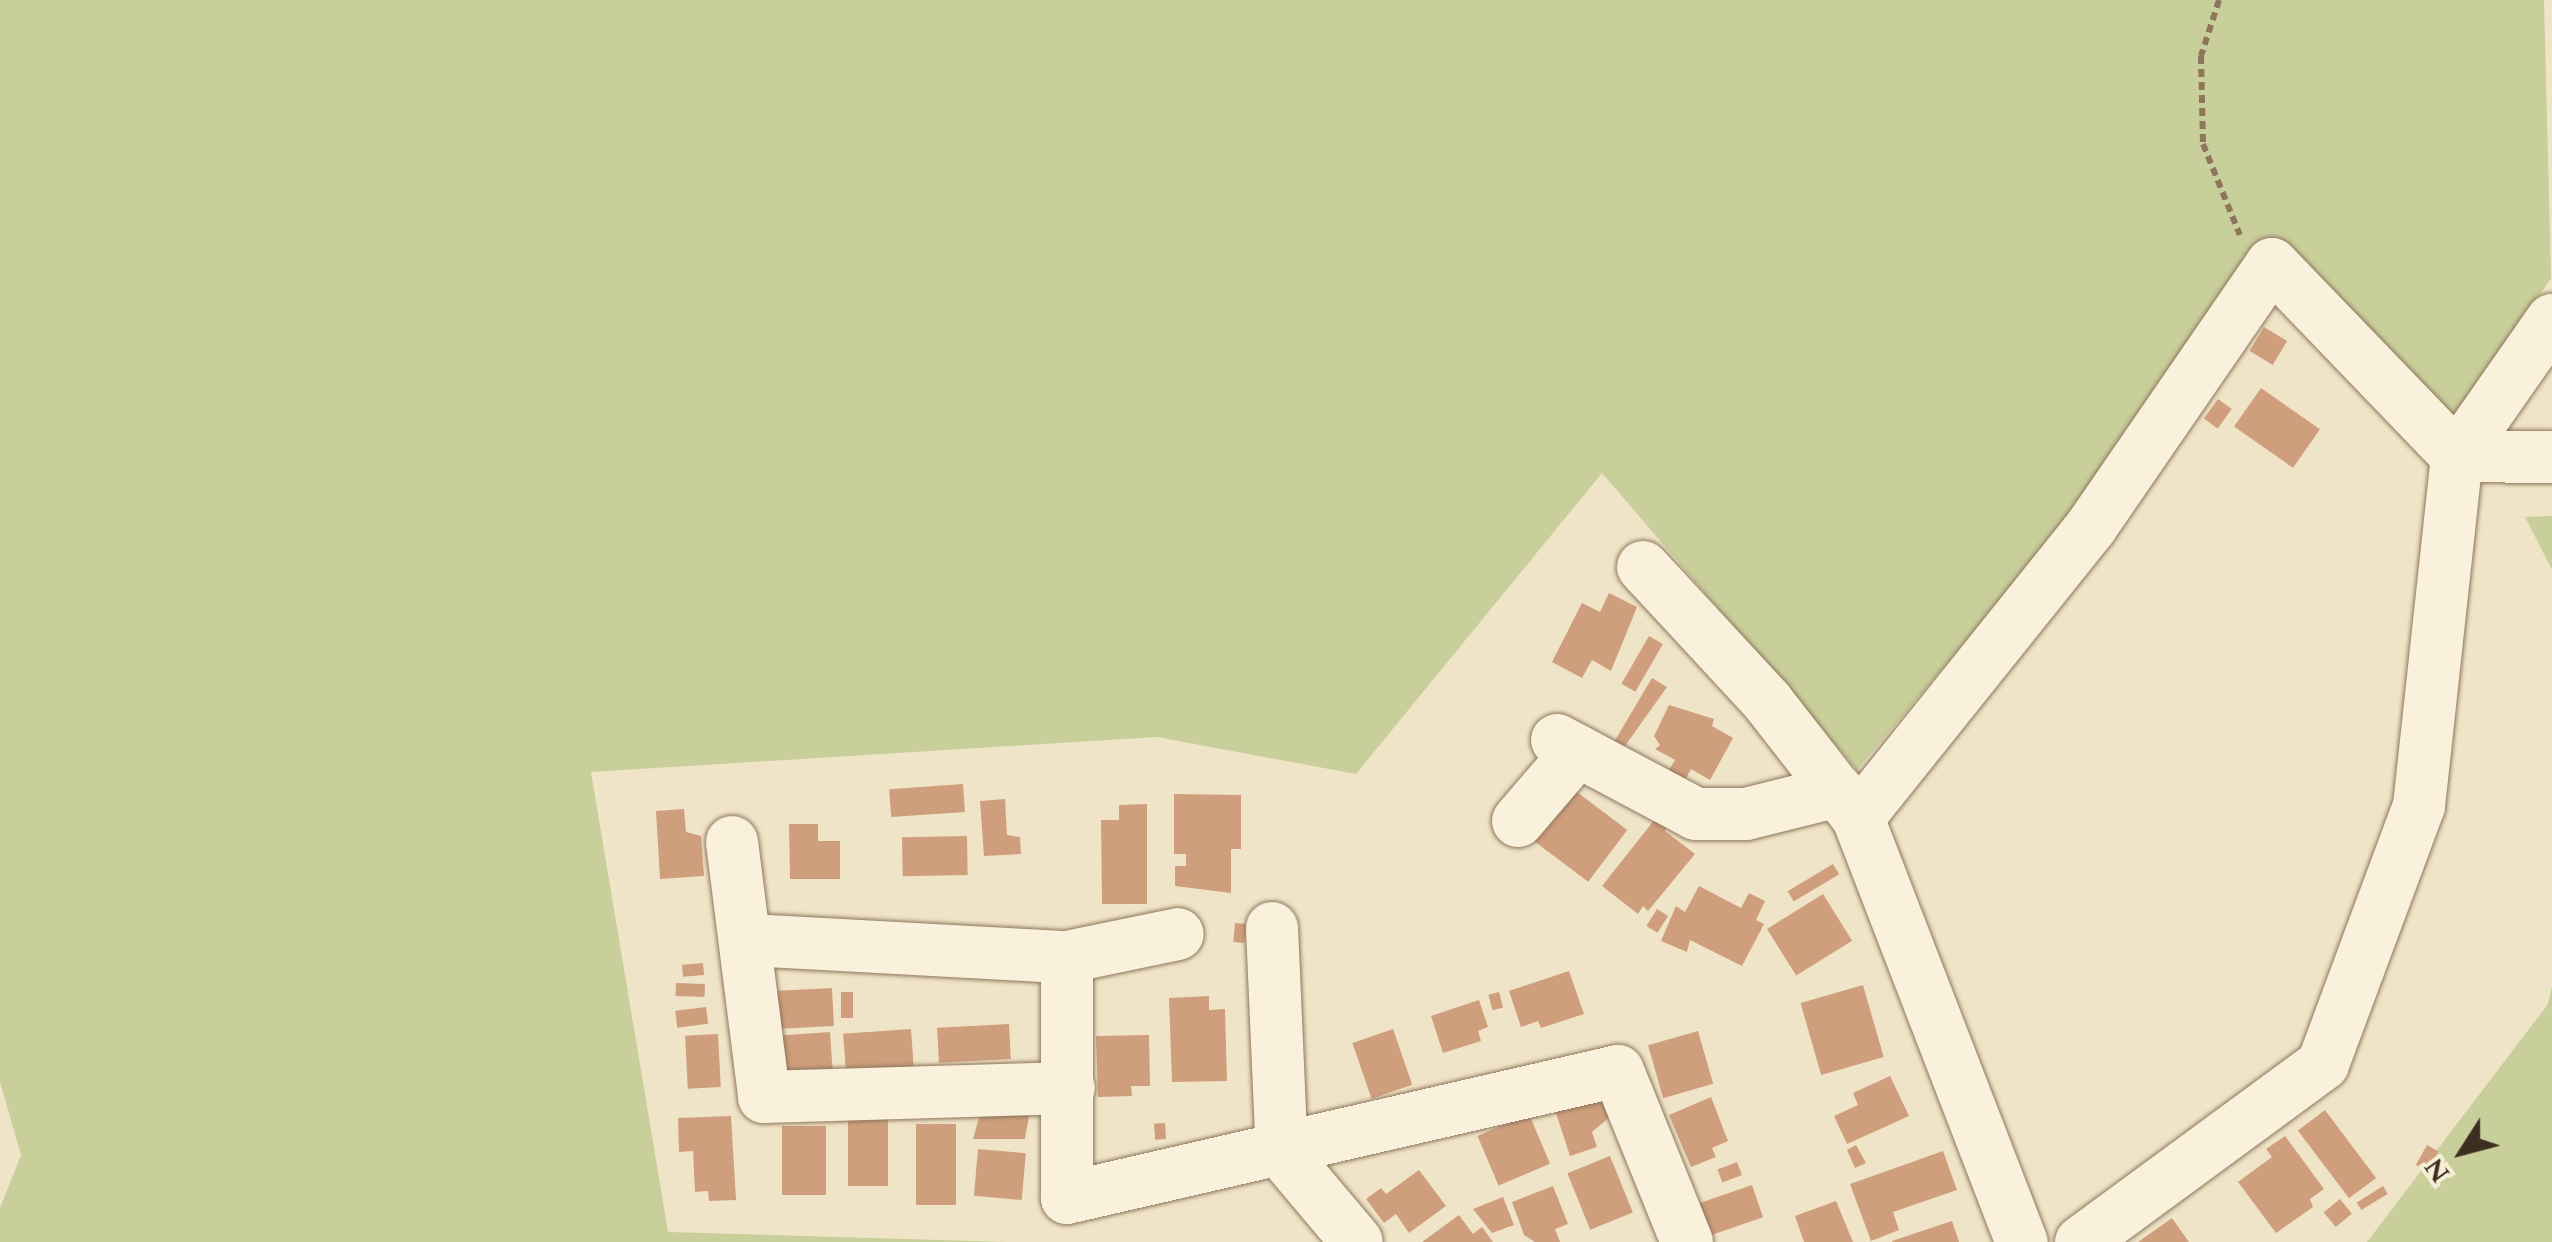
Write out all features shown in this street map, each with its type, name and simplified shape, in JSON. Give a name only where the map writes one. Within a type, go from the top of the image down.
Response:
[{"type":"street","points":[[1518,821],[1568,745],[1696,814],[1848,805],[2090,527],[2272,264],[2457,456],[2552,457]]},
{"type":"street","points":[[2082,1242],[2322,1064],[2419,806],[2457,456],[2552,320]]},
{"type":"street","points":[[1643,567],[1768,701],[1848,805],[2022,1242]]},
{"type":"street","points":[[732,842],[749,940],[764,1097],[1069,1088]]},
{"type":"street","points":[[1272,928],[1282,1153],[1357,1242]]},
{"type":"street","points":[[749,940],[1067,956],[1178,934]]},
{"type":"street","points":[[1067,956],[1068,1198],[1282,1153],[1618,1070],[1686,1242]]},
{"type":"path","points":[[2219,0],[2201,56],[2203,144],[2259,282]]},
{"type":"green space","points":[[0,0],[2544,0],[2551,278],[2452,427],[2262,242],[2071,516],[1857,770],[1602,473],[1356,774],[1157,737],[591,772],[668,1232],[1008,1242],[0,1242],[0,1208],[21,1155],[0,1082]]},
{"type":"green space","points":[[2552,516],[2552,570],[2525,517]]},
{"type":"green space","points":[[2552,986],[2552,1242],[2367,1242],[2548,1004]]},
{"type":"building","points":[[2264,327],[2287,341],[2273,365],[2250,351]]},
{"type":"building","points":[[2261,388],[2320,429],[2293,468],[2234,427]]},
{"type":"building","points":[[2218,399],[2232,409],[2218,428],[2204,418]]},
{"type":"building","points":[[1609,593],[1637,607],[1611,671],[1592,660],[1582,678],[1552,662],[1582,603],[1600,612]]},
{"type":"building","points":[[1649,636],[1663,644],[1635,692],[1622,684]]},
{"type":"building","points":[[1652,678],[1667,687],[1620,753],[1611,747]]},
{"type":"building","points":[[1669,705],[1714,719],[1712,726],[1733,738],[1710,780],[1691,769],[1683,784],[1666,775],[1675,760],[1655,749],[1660,745],[1654,736]]},
{"type":"building","points":[[963,784],[965,812],[891,817],[889,789]]},
{"type":"building","points":[[1573,789],[1627,830],[1588,882],[1534,841]]},
{"type":"building","points":[[1174,794],[1241,795],[1241,849],[1231,849],[1231,893],[1175,886],[1175,866],[1186,866],[1186,854],[1174,854]]},
{"type":"building","points":[[1005,799],[1007,835],[1020,837],[1021,854],[984,856],[980,801]]},
{"type":"building","points":[[1147,804],[1147,904],[1102,904],[1101,820],[1119,820],[1119,805]]},
{"type":"building","points":[[684,809],[686,832],[701,836],[704,876],[660,879],[656,811]]},
{"type":"building","points":[[1659,814],[1668,821],[1665,831],[1695,854],[1648,911],[1643,906],[1638,914],[1602,886]]},
{"type":"building","points":[[789,824],[818,824],[818,841],[840,841],[840,879],[790,879]]},
{"type":"building","points":[[967,836],[968,875],[903,876],[902,837]]},
{"type":"building","points":[[1833,864],[1839,874],[1794,902],[1788,891]]},
{"type":"building","points":[[1699,886],[1741,908],[1749,893],[1765,901],[1756,920],[1764,924],[1742,966],[1690,940],[1687,952],[1661,941],[1676,906],[1685,912]]},
{"type":"building","points":[[1823,894],[1852,941],[1796,976],[1767,929]]},
{"type":"building","points":[[1657,909],[1668,916],[1657,933],[1646,926]]},
{"type":"building","points":[[1235,923],[1246,924],[1244,943],[1233,942]]},
{"type":"building","points":[[703,963],[704,975],[683,977],[682,965]]},
{"type":"building","points":[[1569,971],[1584,1014],[1541,1028],[1538,1021],[1521,1027],[1509,991]]},
{"type":"building","points":[[676,983],[705,984],[705,997],[676,996]]},
{"type":"building","points":[[1863,985],[1884,1057],[1821,1075],[1801,1003]]},
{"type":"building","points":[[832,988],[834,1026],[765,1030],[763,992]]},
{"type":"building","points":[[841,992],[853,992],[853,1018],[841,1018]]},
{"type":"building","points":[[1499,992],[1503,1007],[1493,1010],[1488,995]]},
{"type":"building","points":[[1209,996],[1209,1010],[1225,1009],[1227,1081],[1172,1082],[1169,998]]},
{"type":"building","points":[[1479,1000],[1488,1027],[1478,1031],[1481,1041],[1443,1053],[1431,1016]]},
{"type":"building","points":[[706,1007],[708,1024],[677,1028],[675,1011]]},
{"type":"building","points":[[1009,1024],[1011,1059],[939,1063],[937,1028]]},
{"type":"building","points":[[911,1029],[914,1070],[846,1075],[843,1034]]},
{"type":"building","points":[[1393,1029],[1412,1085],[1372,1099],[1352,1043]]},
{"type":"building","points":[[1698,1031],[1713,1084],[1663,1098],[1648,1045]]},
{"type":"building","points":[[830,1032],[833,1077],[775,1081],[772,1036]]},
{"type":"building","points":[[718,1034],[721,1087],[688,1089],[685,1036]]},
{"type":"building","points":[[1149,1035],[1150,1086],[1131,1086],[1132,1096],[1098,1097],[1096,1036]]},
{"type":"building","points":[[1890,1076],[1909,1116],[1847,1144],[1834,1116],[1858,1105],[1853,1093]]},
{"type":"building","points":[[1599,1085],[1610,1117],[1592,1132],[1597,1147],[1570,1156],[1552,1101]]},
{"type":"building","points":[[1711,1097],[1728,1141],[1712,1148],[1716,1157],[1691,1167],[1669,1115]]},
{"type":"building","points":[[982,1106],[1030,1110],[1025,1139],[973,1139]]},
{"type":"building","points":[[2325,1110],[2376,1178],[2349,1198],[2298,1130]]},
{"type":"building","points":[[1529,1114],[1550,1164],[1499,1186],[1477,1136]]},
{"type":"building","points":[[731,1116],[736,1200],[709,1201],[708,1191],[695,1192],[693,1151],[679,1152],[678,1118]]},
{"type":"building","points":[[848,1119],[888,1119],[888,1186],[848,1186]]},
{"type":"building","points":[[1165,1123],[1166,1139],[1155,1140],[1154,1124]]},
{"type":"building","points":[[916,1124],[956,1124],[956,1205],[916,1205]]},
{"type":"building","points":[[782,1126],[826,1126],[826,1195],[782,1195]]},
{"type":"building","points":[[2285,1136],[2324,1189],[2310,1199],[2313,1207],[2276,1233],[2238,1182],[2272,1157],[2266,1149]]},
{"type":"building","points":[[1856,1145],[1866,1163],[1855,1168],[1847,1150]]},
{"type":"building","points":[[2427,1145],[2438,1151],[2427,1171],[2416,1165]]},
{"type":"building","points":[[978,1149],[1026,1153],[1022,1200],[974,1196]]},
{"type":"building","points":[[1943,1151],[1957,1190],[1893,1212],[1899,1230],[1871,1241],[1850,1184]]},
{"type":"building","points":[[1610,1156],[1633,1213],[1590,1230],[1567,1173]]},
{"type":"building","points":[[1737,1162],[1742,1175],[1722,1183],[1717,1170]]},
{"type":"building","points":[[1419,1170],[1446,1206],[1409,1233],[1396,1214],[1384,1223],[1366,1199],[1381,1188],[1386,1194]]},
{"type":"building","points":[[1752,1185],[1763,1217],[1710,1235],[1699,1203]]},
{"type":"building","points":[[1553,1186],[1568,1224],[1555,1229],[1560,1242],[1535,1242],[1524,1235],[1512,1202]]},
{"type":"building","points":[[2383,1186],[2388,1194],[2361,1210],[2357,1202]]},
{"type":"building","points":[[1503,1197],[1514,1225],[1492,1233],[1473,1209]]},
{"type":"building","points":[[2340,1199],[2352,1214],[2336,1227],[2324,1212]]},
{"type":"building","points":[[1836,1201],[1853,1242],[1804,1242],[1795,1216]]},
{"type":"building","points":[[1459,1215],[1473,1234],[1482,1227],[1493,1242],[1422,1242]]},
{"type":"building","points":[[2172,1218],[2189,1242],[2138,1242]]},
{"type":"building","points":[[1952,1221],[1959,1242],[1892,1242],[1892,1241]]}]
